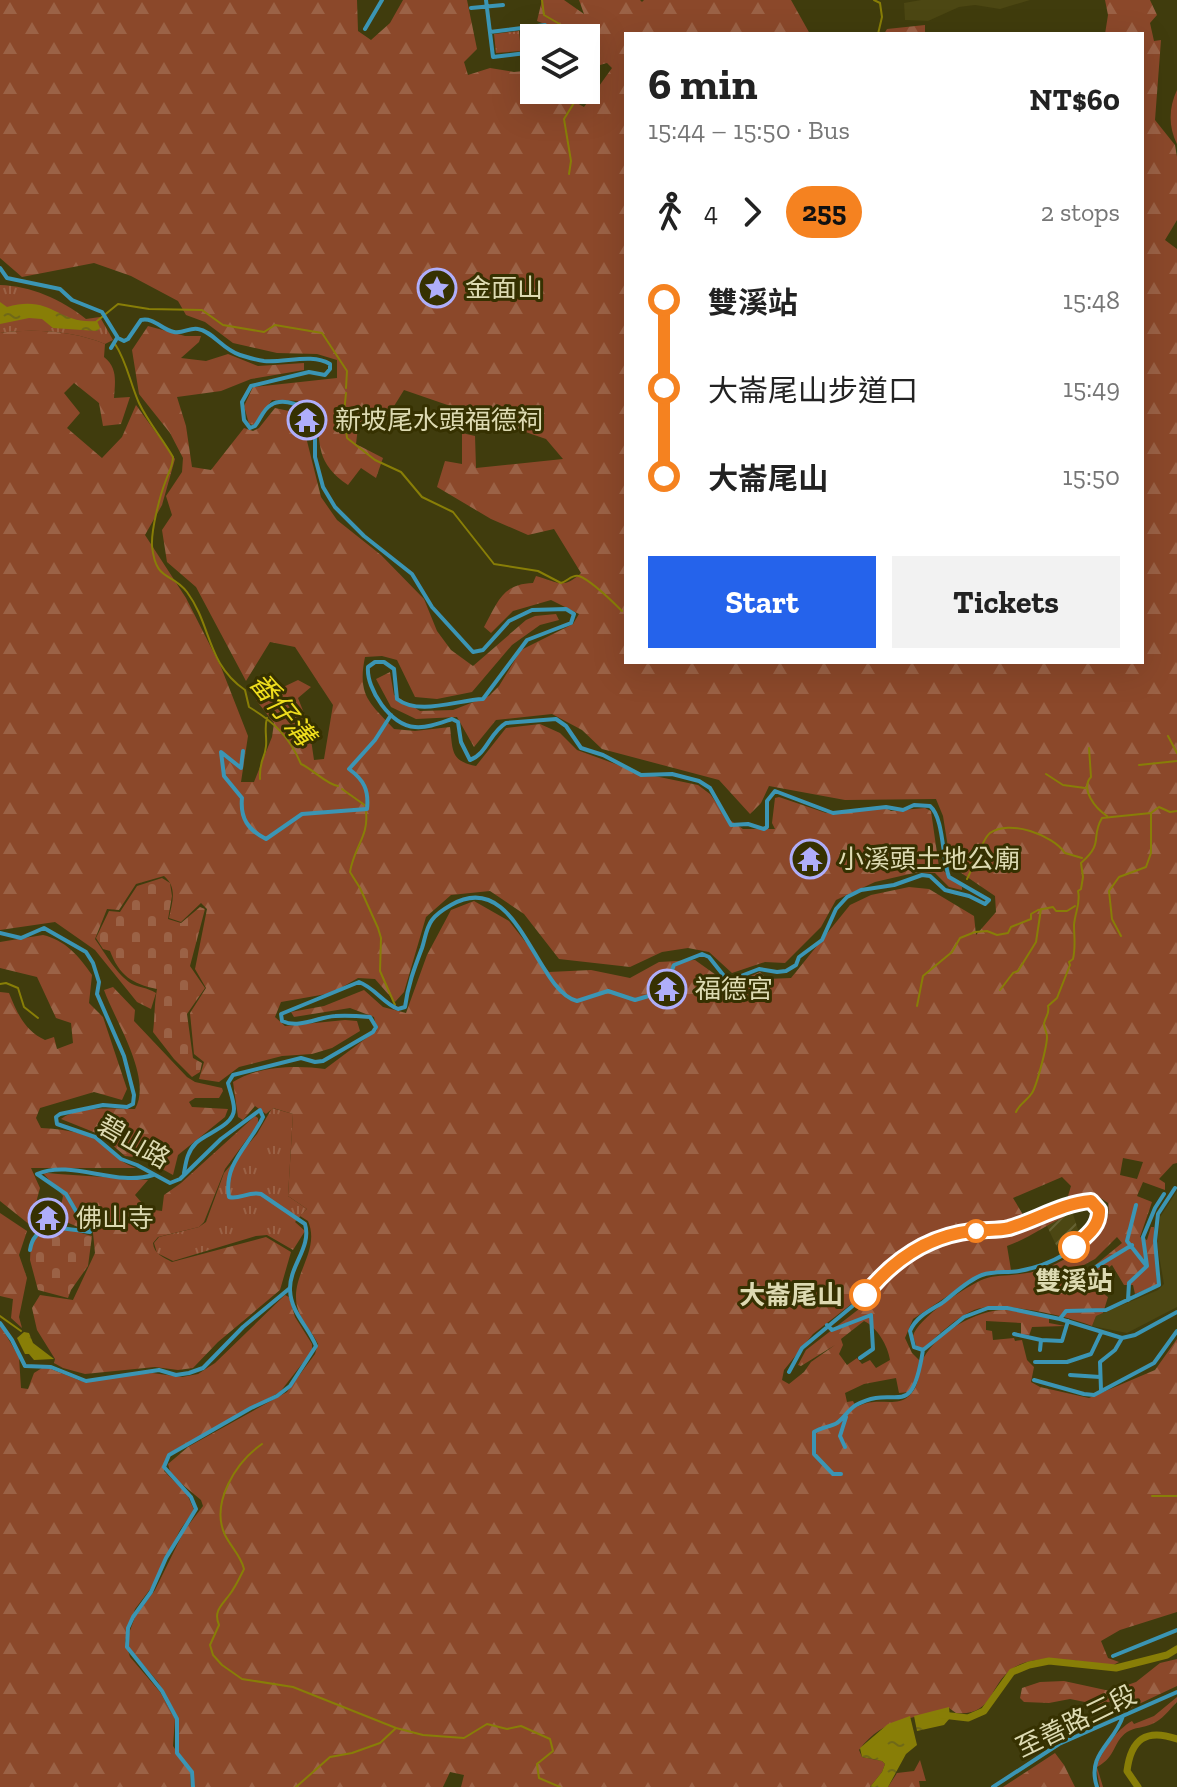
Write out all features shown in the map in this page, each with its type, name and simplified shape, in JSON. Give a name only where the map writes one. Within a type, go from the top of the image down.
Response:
[{"type":"street","points":[[365,29],[382,0]]},
{"type":"street","points":[[486,0],[493,57],[520,54]]},
{"type":"street","points":[[471,8],[503,5]]},
{"type":"street","points":[[490,32],[520,28]]},
{"type":"street","points":[[0,268],[7,278],[54,286],[72,300],[104,315],[117,338],[124,341],[141,320],[147,319],[177,333],[198,329],[226,350],[262,361],[322,359],[330,364],[325,375],[309,372],[251,386],[242,402],[244,420],[250,428],[255,426],[269,405],[276,403],[296,404],[312,411],[315,415],[315,457],[323,487],[335,507],[364,536],[412,574],[432,607],[473,652],[483,650],[509,621],[532,610],[566,609],[574,614],[571,623],[527,640],[483,699],[423,707],[405,705],[397,699],[394,669],[384,662],[375,662],[367,672],[371,689],[391,715],[414,727],[452,719],[458,722],[461,742],[470,760],[477,757],[500,726],[506,723],[556,719],[566,726],[581,748],[603,755],[641,775],[672,774],[699,781],[710,788],[731,825],[767,827],[767,801],[775,791],[833,813],[930,806],[937,815],[949,877],[986,897],[988,903],[945,890],[930,876],[922,875],[894,885],[861,890],[847,897],[836,909],[822,940],[786,971],[759,969],[728,981],[709,957],[702,954],[674,965],[664,990],[659,993],[635,1000],[615,991],[603,991],[577,1001],[561,993],[528,938],[503,911],[483,896],[458,901],[433,918],[410,974],[405,1007],[398,1009],[387,1005],[369,986],[359,982],[281,1014],[282,1021],[287,1024],[333,1016],[370,1017],[376,1027],[373,1032],[323,1061],[301,1058],[233,1075],[228,1083],[235,1108],[233,1115],[224,1125],[196,1143],[186,1157],[184,1173]]},
{"type":"street","points":[[111,348],[117,338]]},
{"type":"street","points":[[243,751],[241,768],[221,752],[224,776],[242,798],[241,810],[251,832],[266,839],[302,814],[367,809],[369,794],[362,778],[349,769],[375,740],[391,715]]},
{"type":"street","name":"碧山路","points":[[0,933],[21,938],[44,928],[86,952],[99,982],[97,994],[127,1065],[133,1104],[127,1107],[103,1105],[60,1114],[56,1122],[60,1126],[103,1142],[121,1159],[170,1183],[175,1182],[221,1139],[244,1124],[253,1112],[260,1110],[263,1113],[258,1128],[232,1164],[228,1194],[231,1198],[250,1193],[261,1194],[305,1224],[308,1239],[290,1288]]},
{"type":"street","points":[[30,1250],[31,1241],[45,1229],[90,1232],[92,1229],[80,1218],[66,1194],[37,1174],[54,1170],[82,1171],[112,1178],[139,1179],[153,1175]]},
{"type":"street","points":[[1060,1319],[1066,1311],[1106,1310],[1159,1285],[1155,1241],[1158,1214],[1175,1188]]},
{"type":"street","points":[[1147,1266],[1143,1237],[1164,1194]]},
{"type":"street","points":[[789,1372],[802,1348],[861,1299],[888,1268],[909,1251],[969,1231],[1009,1228],[1086,1201],[1097,1205],[1100,1215],[1097,1225],[1062,1256],[1030,1269],[982,1275],[919,1318],[912,1327],[910,1340],[916,1349],[923,1350]]},
{"type":"street","points":[[1136,1205],[1127,1241],[1147,1266]]},
{"type":"street","points":[[1073,1281],[1132,1245]]},
{"type":"street","points":[[1128,1300],[1129,1283],[1147,1266]]},
{"type":"street","points":[[0,1323],[25,1366],[51,1367],[86,1381],[159,1370],[176,1375],[203,1368],[243,1327],[290,1288],[295,1311],[316,1346],[290,1386],[169,1455],[164,1467],[191,1497],[196,1509],[128,1628],[127,1647],[148,1670],[177,1719],[177,1753],[192,1772],[193,1787]]},
{"type":"street","points":[[841,1474],[833,1474],[814,1454],[814,1432],[823,1426],[834,1425],[854,1406],[876,1399],[898,1399],[910,1393],[919,1378],[923,1350],[964,1317],[988,1308],[1007,1308],[1068,1321],[1122,1338],[1135,1335],[1177,1312]]},
{"type":"street","points":[[827,1325],[832,1330],[871,1315],[873,1349],[860,1358]]},
{"type":"street","points":[[1014,1334],[1062,1341],[1068,1321]]},
{"type":"street","points":[[1034,1380],[1094,1395],[1154,1363],[1177,1331]]},
{"type":"street","points":[[1035,1362],[1067,1362],[1091,1354],[1101,1333]]},
{"type":"street","points":[[1101,1390],[1102,1358],[1115,1350],[1122,1338]]},
{"type":"street","points":[[1040,1350],[1041,1340]]},
{"type":"street","points":[[1070,1375],[1100,1377]]},
{"type":"street","points":[[845,1447],[840,1436],[849,1412]]},
{"type":"street","points":[[1113,1656],[1177,1630]]},
{"type":"street","name":"至善路三段","points":[[993,1787],[1059,1744],[1177,1692]]},
{"type":"street","points":[[1097,1787],[1093,1767],[1102,1749],[1117,1731],[1123,1716]]},
{"type":"shaded area","points":[[921,0],[1030,0],[1000,9],[975,5],[959,7],[928,21],[905,20],[904,3]]},
{"type":"shaded area","points":[[1177,1191],[1177,1307],[1127,1333],[1092,1326],[1096,1316],[1158,1290],[1164,1284],[1157,1244],[1160,1217]]},
{"type":"shaded area","points":[[1072,1211],[1080,1236],[1057,1247],[1047,1226],[1064,1217],[1062,1213]]},
{"type":"green space","points":[[0,0],[357,0],[358,31],[371,40],[390,23],[403,0],[467,0],[477,49],[464,62],[468,75],[490,68],[520,71],[520,104],[579,104],[584,107],[586,104],[600,104],[600,85],[612,68],[607,63],[600,65],[600,24],[545,24],[537,21],[542,0],[564,0],[584,14],[579,0],[791,0],[809,32],[624,32],[624,664],[1144,664],[1144,32],[1105,32],[1108,15],[1105,0],[1150,0],[1157,15],[1150,23],[1154,41],[1161,40],[1155,120],[1175,145],[1177,157],[1177,220],[1165,240],[1177,249],[1177,1163],[1159,1179],[1165,1183],[1165,1190],[1143,1182],[1137,1196],[1152,1202],[1140,1237],[1147,1240],[1151,1227],[1154,1227],[1157,1285],[1135,1294],[1133,1285],[1124,1285],[1112,1265],[1089,1283],[1108,1297],[1103,1313],[1096,1316],[1092,1326],[1033,1310],[986,1307],[967,1313],[923,1348],[917,1348],[913,1336],[916,1329],[932,1312],[966,1288],[984,1279],[1050,1267],[1075,1252],[1099,1231],[1107,1219],[1108,1203],[1099,1197],[1071,1203],[1068,1196],[1071,1186],[1062,1177],[1013,1198],[1025,1218],[996,1228],[976,1226],[908,1249],[874,1278],[859,1298],[813,1334],[784,1370],[782,1380],[789,1384],[811,1362],[835,1345],[798,1365],[806,1350],[859,1309],[889,1272],[904,1260],[939,1244],[1009,1233],[1062,1213],[1064,1217],[1007,1246],[1011,1270],[991,1272],[958,1289],[913,1319],[905,1338],[920,1361],[917,1378],[909,1392],[899,1393],[896,1378],[864,1384],[845,1393],[847,1402],[853,1401],[856,1407],[869,1402],[905,1399],[916,1386],[924,1357],[939,1339],[971,1318],[995,1311],[1006,1310],[1049,1318],[1049,1323],[1065,1326],[1032,1327],[1029,1336],[1021,1335],[1021,1323],[986,1321],[986,1330],[992,1331],[993,1340],[1022,1340],[1027,1360],[1034,1367],[1031,1382],[1040,1387],[1089,1398],[1155,1370],[1177,1339],[1177,1612],[1120,1630],[1101,1641],[1108,1658],[1119,1662],[1113,1665],[1034,1660],[1012,1669],[1004,1676],[977,1710],[956,1713],[949,1708],[889,1725],[859,1750],[862,1757],[885,1764],[870,1787],[461,1787],[464,1775],[450,1772],[443,1787],[194,1787],[194,1777],[178,1751],[179,1720],[158,1682],[128,1647],[128,1636],[135,1617],[155,1590],[184,1531],[203,1506],[201,1500],[171,1475],[168,1464],[188,1447],[287,1392],[315,1354],[318,1344],[297,1306],[298,1284],[311,1243],[311,1232],[308,1221],[300,1216],[307,1209],[288,1196],[293,1114],[273,1108],[266,1114],[255,1106],[243,1120],[238,1117],[233,1082],[278,1068],[325,1069],[377,1030],[374,1017],[350,1008],[294,1017],[291,1012],[324,1006],[364,990],[383,1007],[406,1013],[427,955],[451,910],[474,901],[509,921],[549,972],[591,970],[630,978],[659,962],[695,960],[730,985],[760,972],[767,979],[791,978],[850,905],[871,895],[909,887],[929,889],[974,916],[976,935],[996,912],[995,896],[951,866],[943,816],[936,799],[845,800],[769,786],[761,803],[750,814],[719,780],[602,749],[582,730],[552,714],[496,720],[474,747],[457,717],[416,719],[391,707],[376,679],[390,672],[394,695],[420,711],[453,710],[489,696],[499,686],[521,650],[573,624],[579,614],[551,600],[513,611],[491,633],[484,627],[497,602],[514,587],[533,583],[536,576],[565,583],[581,573],[554,529],[528,535],[491,519],[437,487],[445,461],[462,464],[462,433],[475,436],[476,468],[563,459],[546,439],[404,390],[386,419],[358,427],[356,444],[383,458],[376,478],[361,468],[348,485],[325,461],[317,410],[303,401],[272,400],[254,425],[249,424],[244,406],[253,387],[337,378],[337,360],[317,354],[277,353],[233,343],[205,322],[186,315],[178,301],[131,276],[94,263],[22,277],[0,258]],"holes":[[[1123,1158],[1143,1162],[1137,1179],[1120,1175]],[[1117,1237],[1122,1243],[1094,1266],[1073,1278],[1071,1272],[1095,1259]],[[864,1321],[873,1328],[887,1349],[890,1360],[876,1368],[870,1360],[862,1364],[857,1358],[847,1365],[839,1354],[843,1345],[841,1339]]]},
{"type":"green space","points":[[925,25],[925,32],[885,32],[887,29]]},
{"type":"green space","points":[[519,31],[520,51],[496,53],[494,34]]},
{"type":"green space","points":[[1177,90],[1177,144],[1171,117]]},
{"type":"green space","points":[[0,285],[45,295],[86,319],[100,317],[113,340],[105,344],[67,333],[0,333]]},
{"type":"green space","points":[[148,326],[185,336],[201,336],[199,342],[181,358],[206,361],[228,354],[258,366],[304,363],[304,370],[251,379],[221,391],[177,397],[186,426],[192,467],[211,470],[244,428],[253,431],[259,428],[275,408],[289,411],[292,421],[305,433],[321,497],[337,520],[381,555],[424,599],[437,631],[451,650],[473,666],[526,620],[556,614],[559,620],[540,625],[512,645],[472,692],[437,699],[415,697],[397,660],[382,656],[365,657],[364,690],[372,705],[394,729],[415,731],[450,727],[457,758],[476,766],[506,728],[540,724],[560,733],[577,750],[640,773],[698,785],[710,794],[727,818],[743,829],[775,829],[772,823],[775,798],[779,797],[826,813],[882,806],[891,811],[925,808],[931,811],[939,867],[962,890],[949,887],[935,873],[918,872],[875,882],[836,900],[821,927],[785,963],[765,962],[732,973],[709,952],[688,948],[662,952],[630,967],[559,959],[524,914],[490,891],[451,895],[426,917],[404,992],[395,1002],[375,979],[358,978],[332,993],[281,1002],[275,1017],[285,1026],[357,1021],[360,1031],[332,1048],[312,1054],[282,1056],[239,1067],[219,1082],[199,1079],[204,1062],[194,1054],[190,1013],[206,988],[195,969],[207,909],[201,903],[181,922],[169,918],[173,890],[164,876],[136,884],[119,910],[107,909],[95,939],[121,975],[135,985],[156,993],[151,1009],[137,1002],[95,950],[55,922],[0,930],[0,333],[53,332],[105,344],[104,357],[112,366],[115,376],[114,398],[130,397],[121,424],[103,426],[99,403],[74,383],[64,393],[80,413],[67,428],[102,458],[122,437],[136,405],[175,459],[162,505],[145,535],[186,598],[221,667],[248,736],[241,782],[254,782],[272,737],[274,723],[256,700],[298,680],[311,687],[298,698],[309,726],[314,760],[324,759],[333,705],[295,647],[270,642],[246,681],[196,587],[167,562],[162,530],[172,515],[166,496],[182,472],[183,458],[170,433],[139,394],[132,350]]},
{"type":"green space","points":[[162,878],[170,883],[172,896],[168,919],[181,923],[200,907],[205,909],[190,966],[205,988],[187,1014],[193,1058],[202,1063],[200,1072],[192,1077],[153,1032],[157,989],[128,977],[110,951],[103,949],[96,938],[109,911],[120,912],[137,886]]},
{"type":"green space","points":[[43,935],[71,950],[92,975],[89,1003],[103,1017],[127,1089],[122,1100],[94,1092],[40,1108],[36,1118],[41,1128],[74,1132],[98,1141],[121,1161],[136,1168],[31,1168],[40,1188],[30,1225],[0,1201],[0,992],[9,993],[32,1032],[45,1040],[54,1037],[57,1049],[73,1043],[71,1023],[56,1018],[37,977],[0,968],[0,942]]},
{"type":"green space","points":[[113,987],[135,1010],[134,1021],[187,1077],[222,1088],[223,1091],[219,1098],[195,1098],[189,1102],[192,1107],[228,1109],[225,1117],[178,1155],[173,1175],[142,1158],[125,1156],[101,1135],[61,1119],[86,1110],[135,1109],[139,1096],[136,1066],[104,990]]},
{"type":"green space","points":[[272,1108],[293,1114],[288,1196],[307,1209],[295,1222],[305,1231],[293,1250],[267,1235],[173,1261],[157,1253],[154,1243],[159,1237],[199,1227],[206,1222],[224,1173],[257,1134]]},
{"type":"green space","points":[[255,1116],[258,1124],[225,1169],[204,1222],[199,1227],[158,1237],[153,1243],[157,1253],[172,1262],[266,1237],[291,1252],[280,1290],[218,1342],[193,1368],[155,1367],[85,1374],[54,1363],[55,1359],[37,1330],[32,1308],[40,1295],[73,1300],[95,1253],[92,1223],[86,1219],[78,1227],[64,1221],[63,1196],[43,1173],[148,1180],[135,1195],[147,1209],[162,1211],[164,1195]]},
{"type":"green space","points":[[0,1213],[27,1231],[19,1255],[27,1278],[19,1317],[22,1328],[11,1318],[13,1299],[0,1296]]},
{"type":"green space","points":[[63,1228],[92,1236],[88,1266],[68,1298],[38,1290],[30,1260],[31,1240],[38,1233]]},
{"type":"green space","points":[[285,1295],[289,1297],[295,1317],[312,1344],[312,1351],[280,1392],[169,1453],[164,1471],[187,1494],[194,1510],[180,1530],[151,1588],[135,1609],[125,1641],[130,1657],[160,1692],[175,1719],[173,1746],[190,1772],[191,1787],[0,1787],[0,1325],[19,1357],[21,1388],[28,1389],[34,1373],[42,1368],[81,1381],[152,1373],[182,1377],[198,1374],[215,1363]]},
{"type":"green space","points":[[1177,1659],[1177,1686],[1124,1711],[1117,1699],[1100,1705],[1070,1699],[1049,1703],[1024,1702],[1020,1698],[1022,1688],[1040,1682],[1064,1681],[1110,1691],[1136,1682],[1160,1663]]},
{"type":"green space","points":[[1177,1697],[1177,1702],[1159,1720],[1122,1736],[1108,1758],[1097,1767],[1103,1787],[1100,1787],[1096,1767],[1115,1735],[1132,1721],[1134,1724],[1154,1716]]},
{"type":"green space","points":[[1055,1753],[1075,1787],[1003,1787]]},
{"type":"green space","points":[[920,1760],[926,1781],[919,1781],[920,1787],[888,1787],[897,1773],[914,1771]]},
{"type":"water","points":[[0,302],[7,307],[35,304],[73,319],[97,321],[100,328],[97,331],[53,328],[42,319],[29,318],[0,324]]},
{"type":"water","points":[[24,1332],[29,1333],[33,1343],[54,1359],[34,1360],[25,1354],[17,1338]]},
{"type":"water","points":[[949,1707],[950,1718],[944,1725],[917,1731],[914,1716]]},
{"type":"water","points":[[910,1716],[917,1745],[906,1754],[888,1787],[870,1787],[885,1764],[862,1757],[860,1748],[888,1724]]},
{"type":"waterway","points":[[542,0],[544,15],[560,24]]},
{"type":"waterway","points":[[874,0],[880,3],[882,17],[878,32]]},
{"type":"waterway","points":[[569,174],[571,161],[564,119],[573,104]]},
{"type":"waterway","name":"番仔溝","points":[[97,321],[118,304],[149,309],[202,310],[223,325],[264,332],[275,325],[322,333],[347,371],[346,388]]},
{"type":"waterway","name":"番仔溝","points":[[115,344],[139,403],[173,457],[153,531],[152,546],[157,566],[187,592],[216,656],[232,679],[245,690],[249,707],[280,731],[301,764],[338,786]]},
{"type":"waterway","name":"番仔溝","points":[[346,393],[344,413],[347,438],[375,460],[401,472],[422,497],[453,512],[494,564],[538,571],[561,583],[579,576],[622,611]]},
{"type":"waterway","points":[[260,779],[267,718]]},
{"type":"waterway","points":[[1168,736],[1177,753]]},
{"type":"waterway","points":[[1089,748],[1091,777],[1088,793],[1107,816]]},
{"type":"waterway","points":[[1139,765],[1177,761]]},
{"type":"waterway","points":[[1046,774],[1063,785],[1085,788]]},
{"type":"waterway","points":[[342,789],[366,806]]},
{"type":"waterway","points":[[1016,1112],[1034,1089],[1047,1042],[1044,1024],[1048,1006],[1057,998],[1069,962],[1073,959],[1078,891],[1083,877],[1081,863],[1093,850],[1102,818],[1151,813],[1159,807],[1170,812],[1177,811]]},
{"type":"waterway","points":[[366,812],[365,828],[350,872],[378,928],[381,938],[380,971],[395,1005]]},
{"type":"waterway","points":[[1121,936],[1112,919],[1109,891],[1119,877],[1146,867],[1151,853],[1151,813]]},
{"type":"waterway","points":[[967,879],[984,841],[998,829],[1030,831],[1051,840],[1065,853],[1082,858]]},
{"type":"waterway","points":[[917,1006],[923,976],[952,952],[960,938],[975,932],[1008,933],[1011,927],[1031,919],[1031,914],[1038,910],[1053,907],[1056,911],[1067,911],[1075,906]]},
{"type":"waterway","points":[[1000,990],[1018,971],[1036,942],[1041,909]]},
{"type":"waterway","points":[[0,984],[18,988],[24,1007],[38,1018]]},
{"type":"waterway","points":[[0,1316],[21,1331]]},
{"type":"waterway","points":[[262,1444],[243,1461],[223,1497],[221,1523],[244,1569],[218,1612],[219,1625],[210,1645],[213,1655],[242,1679],[293,1687],[396,1728]]},
{"type":"waterway","points":[[1152,1496],[1177,1496]]},
{"type":"waterway","points":[[942,1715],[968,1718],[984,1711],[1012,1672],[1029,1665],[1049,1661],[1116,1668],[1167,1655],[1177,1649]]},
{"type":"waterway","points":[[296,1787],[330,1757],[380,1743],[396,1728],[423,1735],[464,1738],[487,1724],[507,1729],[521,1726],[550,1739],[553,1751],[537,1764],[539,1778],[560,1787]]},
{"type":"waterway","points":[[1138,1787],[1127,1771],[1136,1744],[1157,1735],[1177,1739]]},
{"type":"bus line","name":"255","points":[[865,1295],[888,1268],[909,1251],[921,1246],[969,1231],[1009,1228],[1091,1201],[1099,1210],[1097,1225],[1074,1247]]},
{"type":"place","name":"金面山","points":[[437,288]]},
{"type":"place","name":"新坡尾水頭福德祠","points":[[307,420]]},
{"type":"place","name":"小溪頭土地公廟","points":[[810,859]]},
{"type":"place","name":"福德宮","points":[[667,989]]},
{"type":"place","name":"佛山寺","points":[[48,1218]]},
{"type":"place","name":"雙溪站","points":[[1074,1247]]},
{"type":"place","name":"大崙尾山","points":[[865,1295]]}]
